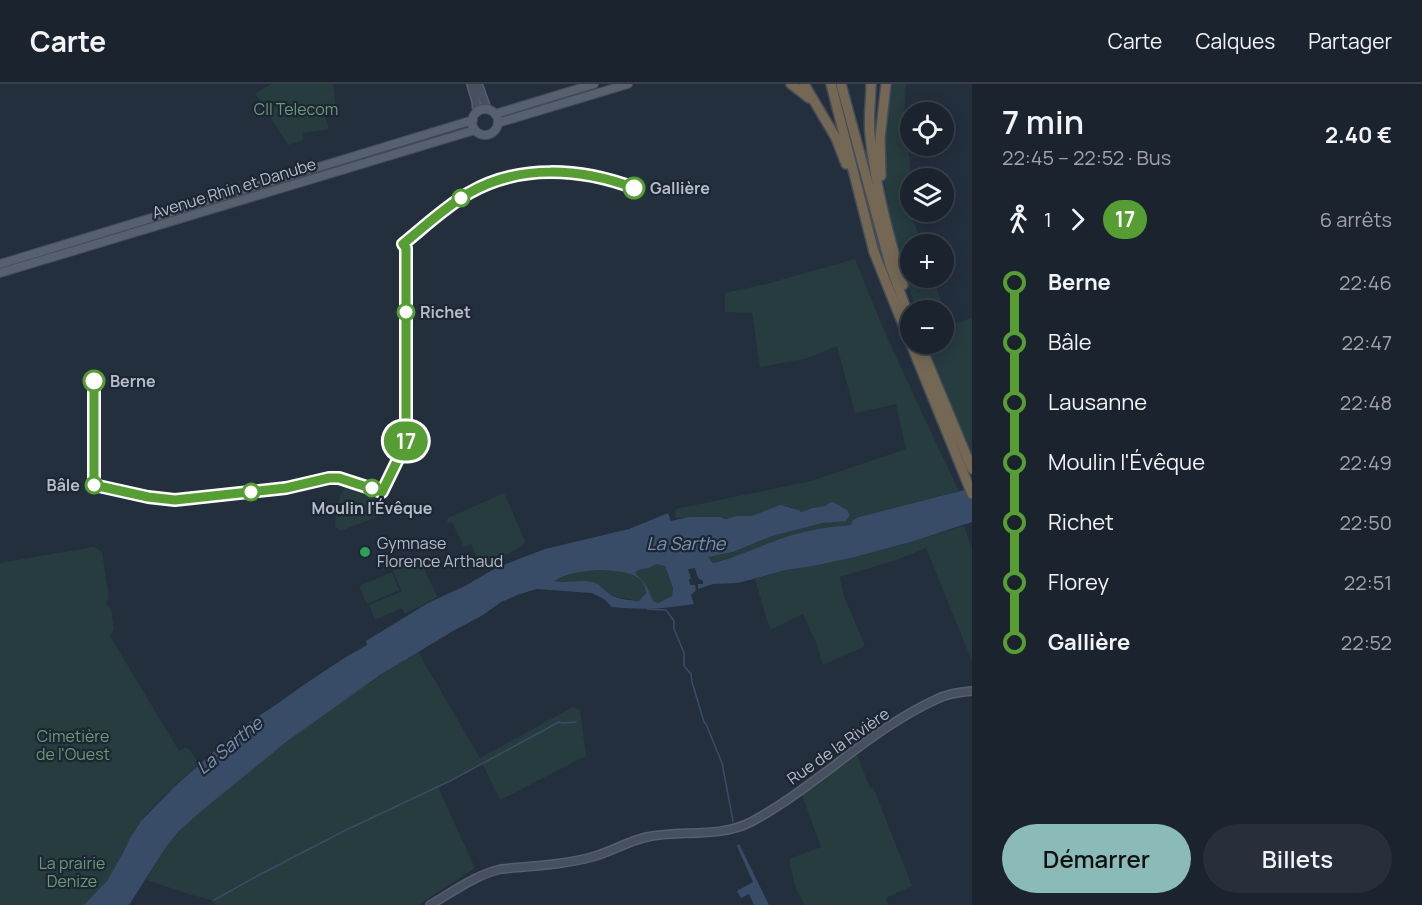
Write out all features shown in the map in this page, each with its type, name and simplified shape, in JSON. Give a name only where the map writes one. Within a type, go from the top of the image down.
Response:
[{"type":"highway","points":[[791,84],[813,102]]},
{"type":"highway","points":[[804,84],[836,138],[856,201],[861,205]]},
{"type":"highway","points":[[831,84],[874,252],[900,316]]},
{"type":"highway","points":[[841,84],[890,265],[903,300]]},
{"type":"highway","points":[[885,220],[880,138],[886,84]]},
{"type":"highway","points":[[871,85],[870,136],[877,186],[907,300]]},
{"type":"highway","points":[[916,354],[960,451],[972,469]]},
{"type":"highway","points":[[924,354],[960,451],[972,494]]},
{"type":"main road","points":[[495,114],[594,84]]},
{"type":"main road","name":"Avenue Rhin et Danube","points":[[0,273],[475,130],[484,134],[490,133],[496,129],[498,123],[628,84]]},
{"type":"main road","points":[[475,130],[473,120],[477,112],[487,109],[495,114],[498,123]]},
{"type":"main road","name":"Avenue Rhin et Danube","points":[[0,264],[473,120]]},
{"type":"street","points":[[471,84],[477,112]]},
{"type":"street","points":[[478,84],[487,109]]},
{"type":"street","name":"Rue de la Rivière","points":[[430,905],[480,876],[501,869],[552,865],[611,851],[647,837],[724,831],[748,823],[774,808],[898,720],[937,698],[972,691]]},
{"type":"green space","name":"CII Telecom","points":[[272,84],[333,84],[337,114],[325,115],[329,129],[302,133],[304,140],[288,145],[255,93]]},
{"type":"green space","points":[[888,84],[906,84],[905,102],[900,102],[900,156],[909,156],[910,163],[910,168],[900,168],[900,222],[913,222],[919,234],[900,234],[900,257],[886,193],[883,142]]},
{"type":"green space","points":[[855,259],[918,405],[959,491],[859,517],[851,525],[827,527],[773,541],[713,563],[708,557],[733,552],[772,536],[828,522],[826,506],[801,512],[788,506],[782,506],[753,516],[727,518],[676,518],[676,509],[811,481],[906,449],[896,404],[855,413],[837,346],[808,358],[760,367],[752,313],[725,312],[725,293]]},
{"type":"green space","points":[[909,288],[937,288],[941,300],[913,300]]},
{"type":"green space","points":[[972,318],[972,459],[931,354],[954,354],[954,322]]},
{"type":"green space","points":[[345,488],[391,505],[389,510],[385,514],[340,531],[335,526],[336,516]]},
{"type":"green space","points":[[504,493],[525,541],[522,546],[482,568],[471,544],[464,547],[452,522],[447,523],[448,518]]},
{"type":"green space","points":[[964,526],[972,548],[972,661],[926,548],[840,577],[844,596],[865,646],[823,665],[816,642],[803,614],[770,630],[755,579],[786,570],[855,557]]},
{"type":"green space","name":"Cimetière de l'Ouest","points":[[94,547],[102,552],[109,598],[106,602],[111,608],[114,629],[110,636],[179,751],[186,747],[199,764],[152,807],[134,831],[107,882],[84,905],[0,905],[0,563]]},
{"type":"green space","points":[[420,560],[437,597],[405,614],[402,608],[375,620],[369,605],[402,591],[393,571]]},
{"type":"green space","points":[[656,564],[665,566],[673,588],[672,596],[663,601],[654,601],[643,583],[646,591],[639,601],[616,597],[600,585],[554,581],[572,573],[594,570],[617,571],[636,576],[635,573],[638,570]]},
{"type":"green space","points":[[392,572],[399,590],[367,604],[359,586]]},
{"type":"green space","points":[[418,652],[480,758],[573,707],[580,710],[586,756],[500,800],[482,763],[438,787],[475,868],[418,905],[215,905],[211,900],[146,880],[173,838],[204,808],[303,729]]},
{"type":"green space","points":[[857,755],[870,788],[873,787],[912,886],[886,898],[888,905],[802,905],[804,904],[795,886],[789,859],[821,847],[802,795]]},
{"type":"water","name":"La Sarthe","points":[[972,485],[972,522],[914,541],[855,557],[786,570],[738,583],[713,584],[698,589],[698,584],[703,584],[703,581],[698,578],[695,568],[688,569],[690,585],[695,585],[696,590],[691,595],[694,604],[653,608],[612,607],[604,599],[592,593],[537,589],[501,602],[483,615],[380,675],[286,742],[177,833],[129,905],[84,905],[107,881],[141,821],[174,787],[242,727],[367,645],[366,641],[428,603],[465,586],[496,568],[545,549],[629,529],[668,513],[671,521],[689,517],[726,519],[736,516],[752,516],[780,505],[801,512],[833,502],[847,510],[850,515],[846,521],[823,523],[772,536],[733,552],[708,557],[713,563],[791,535],[851,525],[853,520],[859,517],[968,489]],"holes":[[[656,564],[665,566],[673,588],[672,596],[658,603],[653,601],[646,585],[635,573]],[[598,570],[628,573],[635,576],[644,585],[646,593],[639,601],[628,600],[614,597],[592,582],[554,581],[575,573]]]},
{"type":"water","points":[[739,844],[769,905],[754,905],[749,894],[741,898],[737,891],[753,882],[737,846]]},
{"type":"waterway","points":[[647,609],[666,610],[674,621],[674,629],[684,653],[684,666],[691,674],[704,722],[722,763],[733,821]]},
{"type":"waterway","points":[[214,900],[344,831],[450,781],[559,722],[576,722]]},
{"type":"bus line","name":"17","points":[[94,381],[94,485],[148,497],[175,500],[286,488],[329,478],[339,478],[382,492],[406,438],[406,248],[403,244],[468,194],[507,177],[542,172],[577,173],[600,177],[634,188]]},
{"type":"place","name":"Gallière","points":[[634,188]]},
{"type":"place","name":"Richet","points":[[406,312]]},
{"type":"place","name":"Berne","points":[[94,381]]},
{"type":"place","name":"Bâle","points":[[94,485]]},
{"type":"place","name":"Moulin l'Évêque","points":[[372,488]]},
{"type":"place","name":"Gymnase Florence Arthaud","points":[[365,552]]},
{"type":"park label","name":"La prairie Denize","points":[[72,872]]}]
